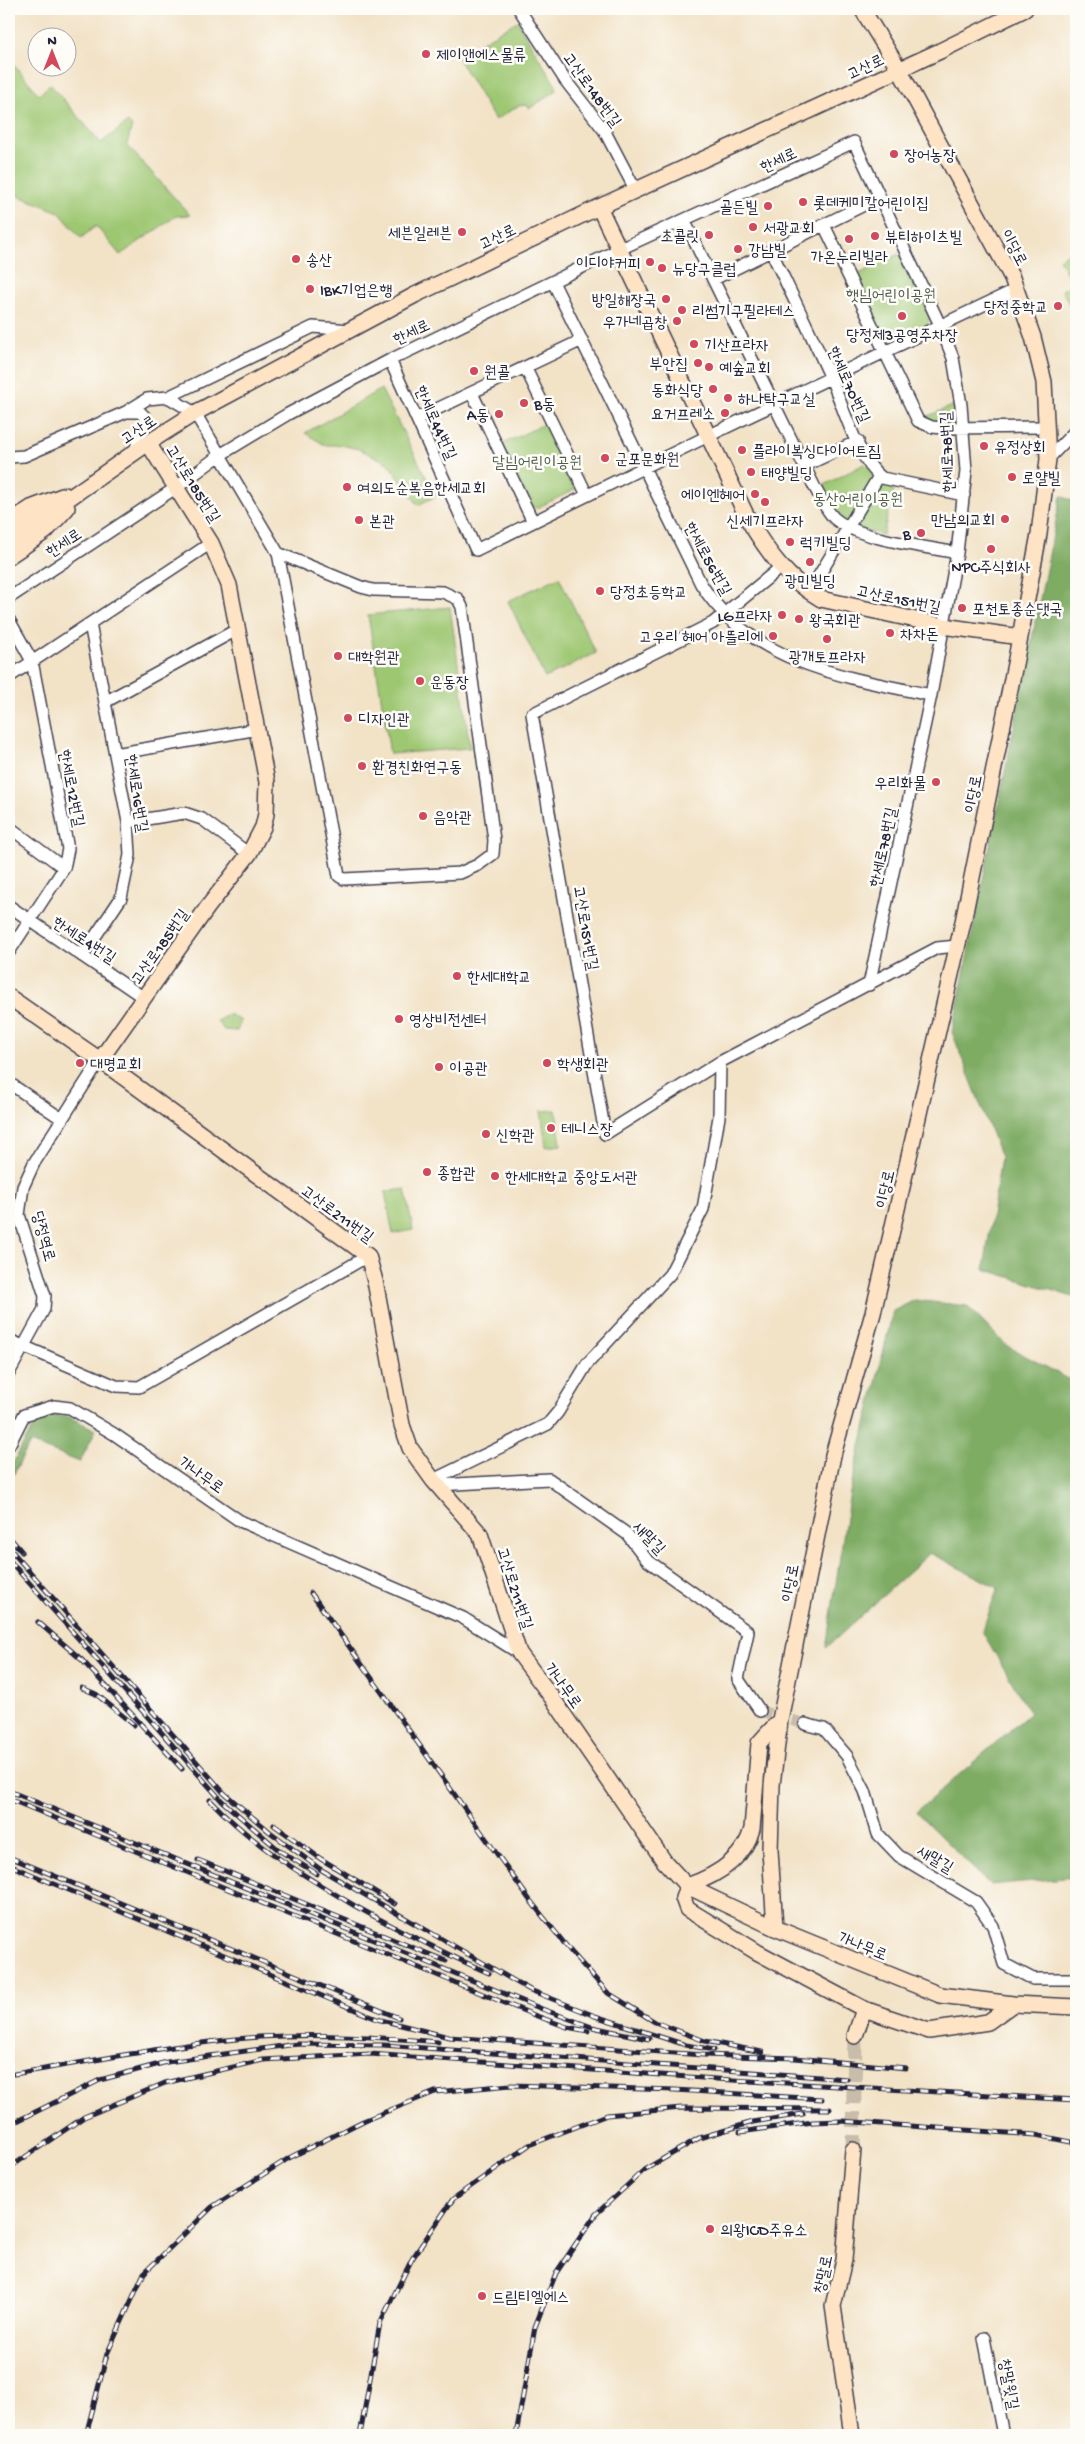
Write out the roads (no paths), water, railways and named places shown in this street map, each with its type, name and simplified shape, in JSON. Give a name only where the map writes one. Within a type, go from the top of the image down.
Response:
[{"type":"street","name":"고산로148번길","points":[[519,9],[565,80],[604,130],[636,191]]},
{"type":"street","name":"이당로","points":[[775,1928],[770,1850],[772,1785],[780,1720],[833,1455],[872,1313],[957,946],[1020,637],[1039,534],[1048,459],[1044,382],[1033,337],[1017,288],[900,69],[862,9]]},
{"type":"street","name":"고산로","points":[[9,540],[148,443],[195,413],[415,295],[599,207],[900,69],[1025,9]]},
{"type":"street","name":"한세로78번길","points":[[854,142],[940,325],[956,369],[964,429],[964,495],[957,553],[931,695],[869,985]]},
{"type":"street","name":"한세로","points":[[9,598],[176,487],[220,455],[288,414],[390,360],[620,249],[854,142]]},
{"type":"street","points":[[714,279],[880,197]]},
{"type":"street","name":"고산로151번길","points":[[599,207],[749,521],[768,552],[781,568],[821,599],[943,626],[1020,637]]},
{"type":"street","points":[[684,220],[804,466],[830,513],[848,527],[868,535],[957,553]]},
{"type":"street","points":[[824,225],[918,421],[932,427],[964,429],[1046,427]]},
{"type":"street","name":"한세로70번길","points":[[771,251],[831,377],[867,461],[879,476]]},
{"type":"street","name":"한세로56번길","points":[[554,282],[701,584],[712,601],[725,615],[753,638],[803,664],[865,682],[931,695]]},
{"type":"street","name":"한세로44번길","points":[[390,360],[418,418],[476,550],[774,404],[1017,288]]},
{"type":"street","points":[[9,458],[24,456],[126,412],[147,399],[168,397],[313,327],[350,330]]},
{"type":"street","points":[[418,418],[582,340]]},
{"type":"street","points":[[525,367],[587,495]]},
{"type":"street","points":[[472,393],[533,522]]},
{"type":"street","points":[[168,397],[195,413],[278,553],[339,876],[344,879],[460,873],[478,865],[493,854],[494,840],[462,607],[458,599],[443,592],[372,590],[278,553]]},
{"type":"street","points":[[126,412],[140,412],[145,417],[134,453]]},
{"type":"street","points":[[1048,459],[1076,430]]},
{"type":"street","points":[[804,466],[858,441]]},
{"type":"street","name":"고산로185번길","points":[[100,1060],[207,908],[249,854],[263,827],[268,795],[258,729],[229,586],[211,543],[148,443]]},
{"type":"street","points":[[815,582],[879,476],[964,495]]},
{"type":"street","points":[[9,522],[31,508],[87,487]]},
{"type":"street","points":[[9,556],[46,531],[87,487]]},
{"type":"street","name":"고산로185번길","points":[[9,677],[211,543]]},
{"type":"street","name":"고산로151번길","points":[[781,568],[725,615],[532,714],[605,1134],[720,1062],[937,948],[957,946]]},
{"type":"street","name":"한세로12번길","points":[[9,620],[32,661],[68,849],[64,868],[9,952]]},
{"type":"street","name":"한세로16번길","points":[[82,956],[121,898],[130,855],[128,822],[90,624]]},
{"type":"street","points":[[105,702],[238,629]]},
{"type":"street","points":[[115,754],[258,729]]},
{"type":"street","points":[[128,822],[184,813],[202,819],[249,854]]},
{"type":"street","points":[[9,827],[64,868]]},
{"type":"street","name":"한세로4번길","points":[[9,906],[29,922],[144,998]]},
{"type":"street","name":"고산로211번길","points":[[9,997],[100,1060],[368,1256],[375,1281],[402,1425],[410,1448],[436,1483],[480,1534],[519,1653]]},
{"type":"street","name":"당정역로","points":[[9,1373],[44,1309],[46,1296],[19,1215],[23,1187],[34,1163],[100,1060]]},
{"type":"street","points":[[436,1483],[548,1424],[558,1412],[587,1364],[670,1274],[703,1209],[719,1117],[720,1062]]},
{"type":"street","points":[[9,1083],[62,1119]]},
{"type":"street","points":[[9,1340],[116,1386],[139,1387],[368,1256]]},
{"type":"street","name":"가나무로","points":[[9,1445],[24,1415],[54,1406],[70,1408],[114,1434],[240,1521],[463,1618],[519,1653],[554,1699],[664,1861],[687,1886],[775,1928],[940,1995],[1013,2004],[1076,2007]]},
{"type":"street","name":"새말길","points":[[436,1483],[549,1479],[628,1534],[647,1560],[748,1632],[738,1679],[760,1711]]},
{"type":"street","points":[[780,1720],[759,1743],[752,1829],[749,1842],[737,1858],[721,1870],[687,1886],[683,1898],[687,1909],[757,1952],[864,2009],[929,2031],[988,2022],[1013,2004]]},
{"type":"street","name":"새말길","points":[[805,1724],[824,1729],[847,1756],[865,1790],[878,1834],[899,1856],[976,1902],[993,1926],[1004,1964],[1033,1979],[1076,1979]]},
{"type":"street","points":[[854,2036],[864,2009]]},
{"type":"street","name":"창말로","points":[[852,2435],[833,2306],[844,2260],[853,2150]]},
{"type":"street","name":"창말윗길","points":[[984,2338],[1003,2435]]},
{"type":"tunnel","points":[[760,1711],[805,1724]]},
{"type":"tunnel","points":[[853,2150],[855,2036]]},
{"type":"railway","points":[[10,1538],[22,1552]]},
{"type":"railway","points":[[9,1548],[224,1793],[270,1832],[320,1869],[530,1990],[595,2016],[686,2045],[714,2050]]},
{"type":"railway","points":[[9,1560],[222,1801],[280,1851],[317,1874]]},
{"type":"railway","points":[[311,1593],[529,1899],[572,1953],[608,1993],[655,2022],[705,2041],[762,2052]]},
{"type":"railway","points":[[38,1622],[82,1660],[182,1769]]},
{"type":"railway","points":[[82,1688],[96,1694],[134,1725]]},
{"type":"railway","points":[[9,1791],[542,2009],[592,2027],[649,2039]]},
{"type":"railway","points":[[9,1799],[534,2015],[567,2027],[588,2031]]},
{"type":"railway","points":[[210,1800],[261,1845],[316,1882],[355,1906],[489,1973]]},
{"type":"railway","points":[[274,1825],[321,1859],[395,1904]]},
{"type":"railway","points":[[9,1857],[399,2018]]},
{"type":"railway","points":[[198,1860],[446,1961]]},
{"type":"railway","points":[[9,1865],[377,2019],[449,2037],[703,2055],[795,2058],[906,2068]]},
{"type":"railway","points":[[14,2074],[167,2048],[259,2037],[349,2036],[438,2042]]},
{"type":"railway","points":[[9,2125],[100,2080],[167,2062],[297,2044],[383,2045],[847,2079]]},
{"type":"railway","points":[[9,2168],[84,2117],[165,2083],[263,2060],[370,2054],[716,2079],[1076,2100]]},
{"type":"railway","points":[[86,2435],[107,2354],[144,2273],[212,2207],[289,2158],[363,2121],[435,2092],[511,2085],[675,2090],[822,2099]]},
{"type":"railway","points":[[360,2435],[380,2323],[412,2259],[453,2199],[529,2145],[607,2115],[681,2108],[830,2109]]},
{"type":"railway","points":[[516,2435],[535,2327],[556,2273],[596,2214],[644,2170],[699,2138],[753,2122],[803,2114]]},
{"type":"railway","points":[[740,2132],[813,2122],[841,2121],[1036,2135],[1076,2143]]},
{"type":"place","name":"제이앤에스물류","points":[[426,54]]},
{"type":"place","name":"장어농장","points":[[894,154]]},
{"type":"place","name":"롯데케미칼어린이집","points":[[803,202]]},
{"type":"place","name":"골든빌","points":[[768,206]]},
{"type":"place","name":"서광교회","points":[[753,227]]},
{"type":"place","name":"세븐일레븐","points":[[462,232]]},
{"type":"place","name":"초콜릿","points":[[709,235]]},
{"type":"place","name":"뷰티하이츠빌","points":[[875,236]]},
{"type":"place","name":"가온누리빌라","points":[[849,239]]},
{"type":"place","name":"강남빌","points":[[738,249]]},
{"type":"place","name":"송산","points":[[296,259]]},
{"type":"place","name":"이디야커피","points":[[650,262]]},
{"type":"place","name":"뉴당구클럽","points":[[662,268]]},
{"type":"place","name":"IBK기업은행","points":[[310,289]]},
{"type":"place","name":"방일해장국","points":[[666,299]]},
{"type":"place","name":"당정중학교","points":[[1058,306]]},
{"type":"place","name":"리썸기구필라테스","points":[[682,310]]},
{"type":"place","name":"당정제3공영주차장","points":[[902,316]]},
{"type":"place","name":"우가네곱창","points":[[677,321]]},
{"type":"place","name":"기산프라자","points":[[694,344]]},
{"type":"place","name":"부안집","points":[[698,363]]},
{"type":"place","name":"예숲교회","points":[[709,367]]},
{"type":"place","name":"원콜","points":[[474,371]]},
{"type":"place","name":"동화식당","points":[[713,389]]},
{"type":"place","name":"하나탁구교실","points":[[728,398]]},
{"type":"place","name":"B동","points":[[524,403]]},
{"type":"place","name":"요거프레소","points":[[725,413]]},
{"type":"place","name":"A동","points":[[499,414]]},
{"type":"place","name":"유정상회","points":[[984,446]]},
{"type":"place","name":"플라이복싱다이어트짐","points":[[742,450]]},
{"type":"place","name":"군포문화원","points":[[605,458]]},
{"type":"place","name":"태양빌딩","points":[[751,472]]},
{"type":"place","name":"로얄빌","points":[[1012,477]]},
{"type":"place","name":"여의도순복음한세교회","points":[[347,487]]},
{"type":"place","name":"에이엔헤어","points":[[755,494]]},
{"type":"place","name":"신세기프라자","points":[[765,502]]},
{"type":"place","name":"만남의교회","points":[[1005,519]]},
{"type":"place","name":"본관","points":[[359,520]]},
{"type":"place","name":"B","points":[[921,533]]},
{"type":"place","name":"럭키빌딩","points":[[790,542]]},
{"type":"place","name":"NPC주식회사","points":[[991,549]]},
{"type":"place","name":"광민빌딩","points":[[810,562]]},
{"type":"place","name":"당정초등학교","points":[[600,591]]},
{"type":"place","name":"포천토종순댓국","points":[[962,608]]},
{"type":"place","name":"LG프라자","points":[[782,615]]},
{"type":"place","name":"왕국회관","points":[[799,619]]},
{"type":"place","name":"차차돈","points":[[890,633]]},
{"type":"place","name":"고우리 헤어 아뜰리에","points":[[773,636]]},
{"type":"place","name":"광개토프라자","points":[[827,639]]},
{"type":"place","name":"대학원관","points":[[338,656]]},
{"type":"place","name":"운동장","points":[[420,681]]},
{"type":"place","name":"디자인관","points":[[348,718]]},
{"type":"place","name":"환경친화연구동","points":[[362,766]]},
{"type":"place","name":"우리화물","points":[[936,782]]},
{"type":"place","name":"음악관","points":[[423,816]]},
{"type":"place","name":"한세대학교","points":[[457,976]]},
{"type":"place","name":"영상비전센터","points":[[399,1019]]},
{"type":"place","name":"대명교회","points":[[80,1063]]},
{"type":"place","name":"학생회관","points":[[547,1063]]},
{"type":"place","name":"이공관","points":[[439,1067]]},
{"type":"place","name":"테니스장","points":[[551,1128]]},
{"type":"place","name":"신학관","points":[[486,1134]]},
{"type":"place","name":"종합관","points":[[427,1172]]},
{"type":"place","name":"한세대학교 중앙도서관","points":[[495,1176]]},
{"type":"place","name":"의왕ICD주유소","points":[[710,2229]]},
{"type":"place","name":"드림티엘에스","points":[[482,2296]]},
{"type":"park label","name":"햇님어린이공원","points":[[891,294]]},
{"type":"park label","name":"달님어린이공원","points":[[537,461]]},
{"type":"park label","name":"동산어린이공원","points":[[858,498]]}]
